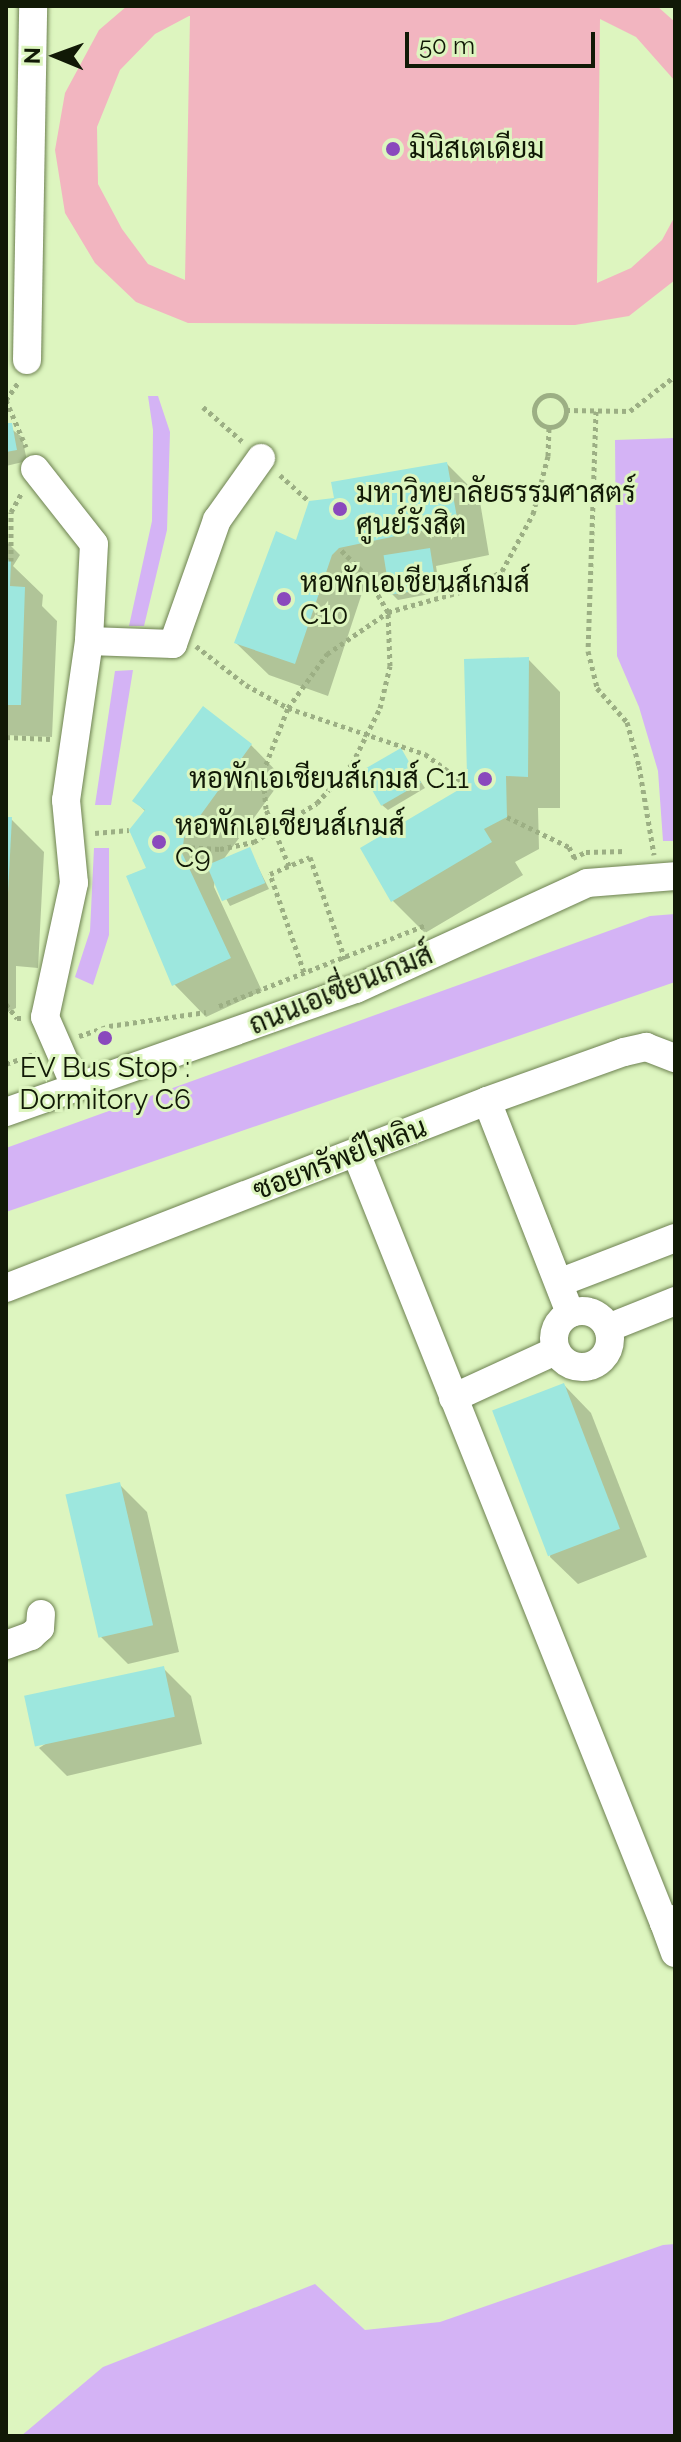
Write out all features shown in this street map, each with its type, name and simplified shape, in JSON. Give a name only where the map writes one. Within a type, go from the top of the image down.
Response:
[{"type":"street","points":[[27,360],[33,6]]},
{"type":"street","points":[[89,641],[173,644],[217,520],[261,458]]},
{"type":"street","points":[[35,469],[94,544],[89,641],[66,800],[74,883],[45,1017],[76,1088]]},
{"type":"street","name":"ถนนเอเซี่ยนเกมส์","points":[[6,1112],[356,989],[587,883],[661,868]]},
{"type":"street","name":"ซอยทรัพย์ไพลิน","points":[[6,1288],[487,1101],[624,1052],[646,1047],[675,1058]]},
{"type":"street","points":[[487,1101],[561,1282],[570,1313]]},
{"type":"street","points":[[356,1153],[453,1398],[669,1921],[675,1953]]},
{"type":"street","points":[[561,1282],[675,1238]]},
{"type":"street","points":[[608,1328],[675,1301]]},
{"type":"street","points":[[592,1312],[608,1328],[609,1348],[597,1364],[573,1367],[555,1351],[555,1329],[570,1313],[592,1312]]},
{"type":"street","points":[[453,1398],[555,1351]]},
{"type":"street","points":[[6,1645],[31,1636],[40,1628],[41,1614]]},
{"type":"path","points":[[566,410],[630,411],[675,376]]},
{"type":"path","points":[[549,427],[535,415],[538,401],[547,395],[558,397],[566,410]]},
{"type":"path","points":[[6,400],[35,469],[11,512],[11,561]]},
{"type":"path","points":[[549,427],[559,424],[566,410]]},
{"type":"path","points":[[561,863],[586,852],[661,868],[627,722],[597,688],[588,651],[596,411]]},
{"type":"path","points":[[289,866],[266,809],[263,772],[288,708],[327,654],[388,612],[474,588],[502,571],[533,514],[548,456],[549,427]]},
{"type":"path","points":[[183,847],[220,849],[254,842],[317,803],[352,764],[380,708],[390,666],[388,612],[367,576],[339,548]]},
{"type":"path","points":[[177,631],[246,685],[288,708],[425,754],[463,782]]},
{"type":"path","points":[[6,737],[75,740]]},
{"type":"path","points":[[507,817],[569,847],[587,883]]},
{"type":"path","points":[[70,835],[129,830]]},
{"type":"path","points":[[315,1004],[270,874],[310,857],[356,989]]},
{"type":"path","points":[[6,1064],[109,1026],[206,1012],[437,920]]},
{"type":"shaded area","name":"มินิสเตเดียม","points":[[127,6],[657,6],[675,22],[675,81],[636,37],[600,19],[597,283],[631,268],[662,240],[675,216],[675,280],[629,316],[575,325],[188,323],[136,302],[95,263],[65,213],[55,150],[65,93],[99,30]],"holes":[[[190,16],[185,280],[148,264],[122,229],[98,184],[97,127],[120,70],[155,34]]]},
{"type":"shaded area","points":[[148,396],[158,396],[170,432],[167,530],[144,626],[129,626],[152,521],[153,430]]},
{"type":"shaded area","points":[[675,438],[675,841],[663,841],[658,771],[639,707],[617,656],[615,440]]},
{"type":"shaded area","points":[[133,670],[111,805],[95,805],[115,671]]},
{"type":"shaded area","points":[[94,848],[109,848],[109,935],[93,985],[75,977],[90,931]]},
{"type":"shaded area","points":[[675,914],[675,982],[6,1212],[6,1148],[650,916]]},
{"type":"shaded area","points":[[675,2244],[675,2436],[21,2436],[103,2367],[315,2284],[365,2330],[440,2322],[663,2245]]},
{"type":"building","points":[[6,423],[12,423],[17,450],[6,452]]},
{"type":"building","name":"หอพักเอเชียนส์เกมส์ C10","points":[[447,462],[458,523],[339,548],[332,555],[295,664],[234,643],[276,531],[296,540],[309,501],[334,498],[331,482]]},
{"type":"building","points":[[430,548],[436,588],[390,595],[384,555]]},
{"type":"building","points":[[6,558],[11,561],[10,586],[25,587],[21,705],[6,705]]},
{"type":"building","name":"หอพักเอเชียนส์เกมส์ C11","points":[[529,657],[528,777],[506,776],[507,817],[484,829],[492,842],[391,902],[360,848],[460,789],[467,775],[464,659]]},
{"type":"building","name":"หอพักเอเชียนส์เกมส์ C9","points":[[203,706],[252,744],[184,838],[182,853],[231,958],[172,986],[126,876],[146,868],[129,830],[145,810],[132,801]]},
{"type":"building","points":[[401,748],[421,783],[381,806],[361,771]]},
{"type":"building","points":[[6,817],[12,817],[8,893],[6,893]]},
{"type":"building","points":[[250,847],[265,883],[222,901],[207,865]]},
{"type":"building","points":[[564,1383],[620,1529],[548,1556],[492,1411]]},
{"type":"building","points":[[120,1482],[153,1625],[99,1638],[65,1495]]},
{"type":"building","points":[[164,1666],[175,1717],[35,1747],[24,1696]]},
{"type":"place","name":"มินิสเตเดียม","points":[[393,149]]},
{"type":"place","name":"มหาวิทยาลัยธรรมศาสตร์ ศูนย์รังสิต","points":[[340,509]]},
{"type":"place","name":"หอพักเอเชียนส์เกมส์ C10","points":[[284,599]]},
{"type":"place","name":"หอพักเอเชียนส์เกมส์ C11","points":[[485,779]]},
{"type":"place","name":"หอพักเอเชียนส์เกมส์ C9","points":[[159,842]]},
{"type":"place","name":"EV Bus Stop : Dormitory C6","points":[[105,1038]]}]
